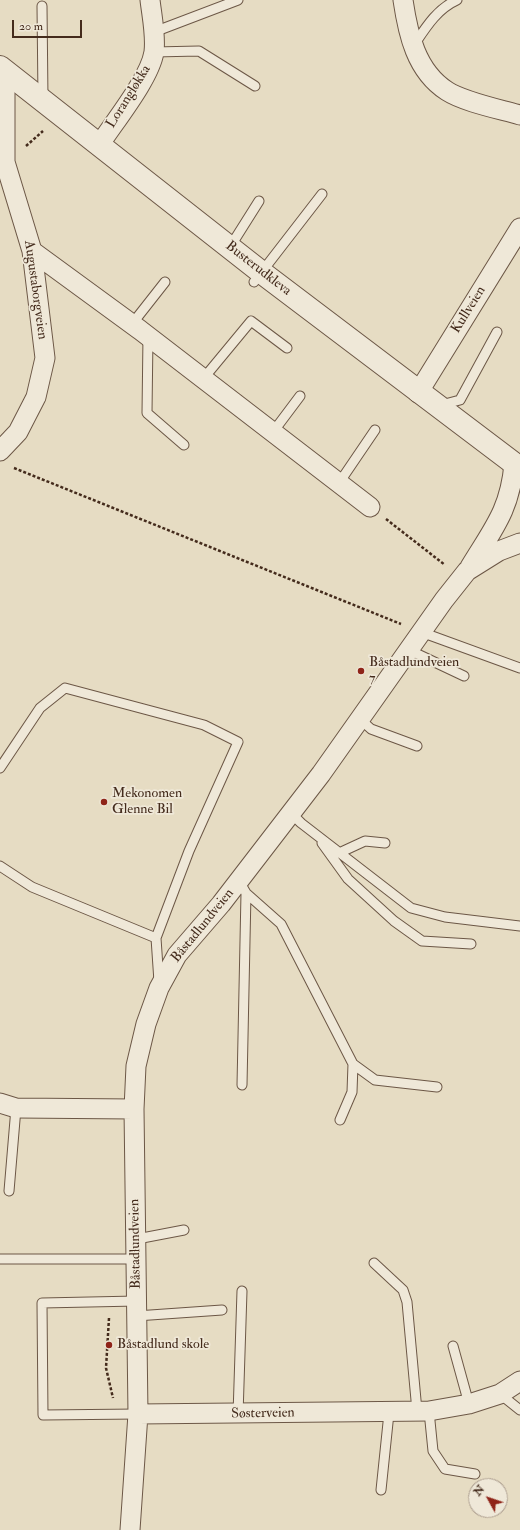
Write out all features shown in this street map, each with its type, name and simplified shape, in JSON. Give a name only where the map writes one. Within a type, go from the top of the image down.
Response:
[{"type":"street","name":"Lorangløkka","points":[[100,144],[150,70],[154,52],[154,32],[150,0]]},
{"type":"street","points":[[403,0],[413,46],[418,60],[430,76],[447,91],[462,98],[520,115]]},
{"type":"street","name":"Busterudkleva","points":[[2,68],[230,247],[258,277],[418,392],[517,466]]},
{"type":"street","name":"Augustaborgveien","points":[[2,68],[6,162],[32,251],[45,358],[36,397],[5,458]]},
{"type":"street","name":"Kullveien","points":[[418,392],[520,228]]},
{"type":"street","points":[[32,251],[148,336],[370,507]]},
{"type":"street","points":[[458,570],[503,515],[517,466]]},
{"type":"street","name":"Båstadlundveien","points":[[130,1530],[138,1414],[134,1109],[136,1066],[146,1024],[159,988],[178,955],[221,904],[243,887],[291,813],[409,650],[415,630],[458,570],[520,543]]},
{"type":"street","points":[[8,1106],[134,1109]]},
{"type":"street","name":"Søsterveien","points":[[138,1414],[238,1415],[389,1413],[423,1411],[469,1404],[500,1394],[520,1381]]},
{"type":"lane","points":[[154,32],[238,0]]},
{"type":"lane","points":[[413,46],[431,20],[446,5],[457,0]]},
{"type":"lane","points":[[42,6],[43,100]]},
{"type":"lane","points":[[154,52],[199,51],[255,86]]},
{"type":"lane","points":[[258,277],[322,194]]},
{"type":"lane","points":[[230,247],[259,201]]},
{"type":"lane","points":[[132,324],[165,282]]},
{"type":"lane","points":[[203,379],[251,321],[287,348]]},
{"type":"lane","points":[[437,406],[460,400],[497,332]]},
{"type":"lane","points":[[148,336],[148,413],[184,445]]},
{"type":"lane","points":[[273,432],[300,396]]},
{"type":"lane","points":[[339,483],[374,430]]},
{"type":"lane","points":[[415,630],[520,668]]},
{"type":"lane","points":[[409,650],[464,676]]},
{"type":"lane","points":[[0,768],[40,708],[65,688],[204,725],[238,742],[189,851],[156,938],[159,988]]},
{"type":"lane","points":[[360,719],[371,729],[417,746]]},
{"type":"lane","points":[[291,813],[316,835],[411,908],[445,917],[520,926]]},
{"type":"lane","points":[[316,835],[348,880],[394,921],[422,941],[471,944]]},
{"type":"lane","points":[[339,853],[364,841],[384,844]]},
{"type":"lane","points":[[0,866],[32,887],[156,938]]},
{"type":"lane","points":[[243,887],[281,924],[353,1064],[375,1080],[437,1087]]},
{"type":"lane","points":[[242,1085],[243,887]]},
{"type":"lane","points":[[340,1120],[352,1092],[353,1064]]},
{"type":"lane","points":[[8,1106],[9,1191]]},
{"type":"lane","points":[[136,1239],[184,1230]]},
{"type":"lane","points":[[0,1259],[136,1259]]},
{"type":"lane","points":[[374,1263],[403,1290],[407,1302],[423,1411],[433,1451],[445,1469],[475,1474]]},
{"type":"lane","points":[[238,1415],[242,1291]]},
{"type":"lane","points":[[138,1414],[43,1416],[42,1303],[136,1308],[222,1310]]},
{"type":"lane","points":[[453,1346],[469,1404]]},
{"type":"lane","points":[[500,1394],[520,1410]]},
{"type":"lane","points":[[382,1490],[389,1413]]},
{"type":"path","points":[[27,153],[26,146],[42,131],[49,129]]},
{"type":"path","points":[[5,458],[415,630]]},
{"type":"path","points":[[370,507],[458,570]]},
{"type":"place","name":"Båstadlundveien 7","points":[[361,671]]},
{"type":"place","name":"Mekonomen Glenne Bil","points":[[104,802]]},
{"type":"place","name":"Båstadlund skole","points":[[109,1345]]}]
